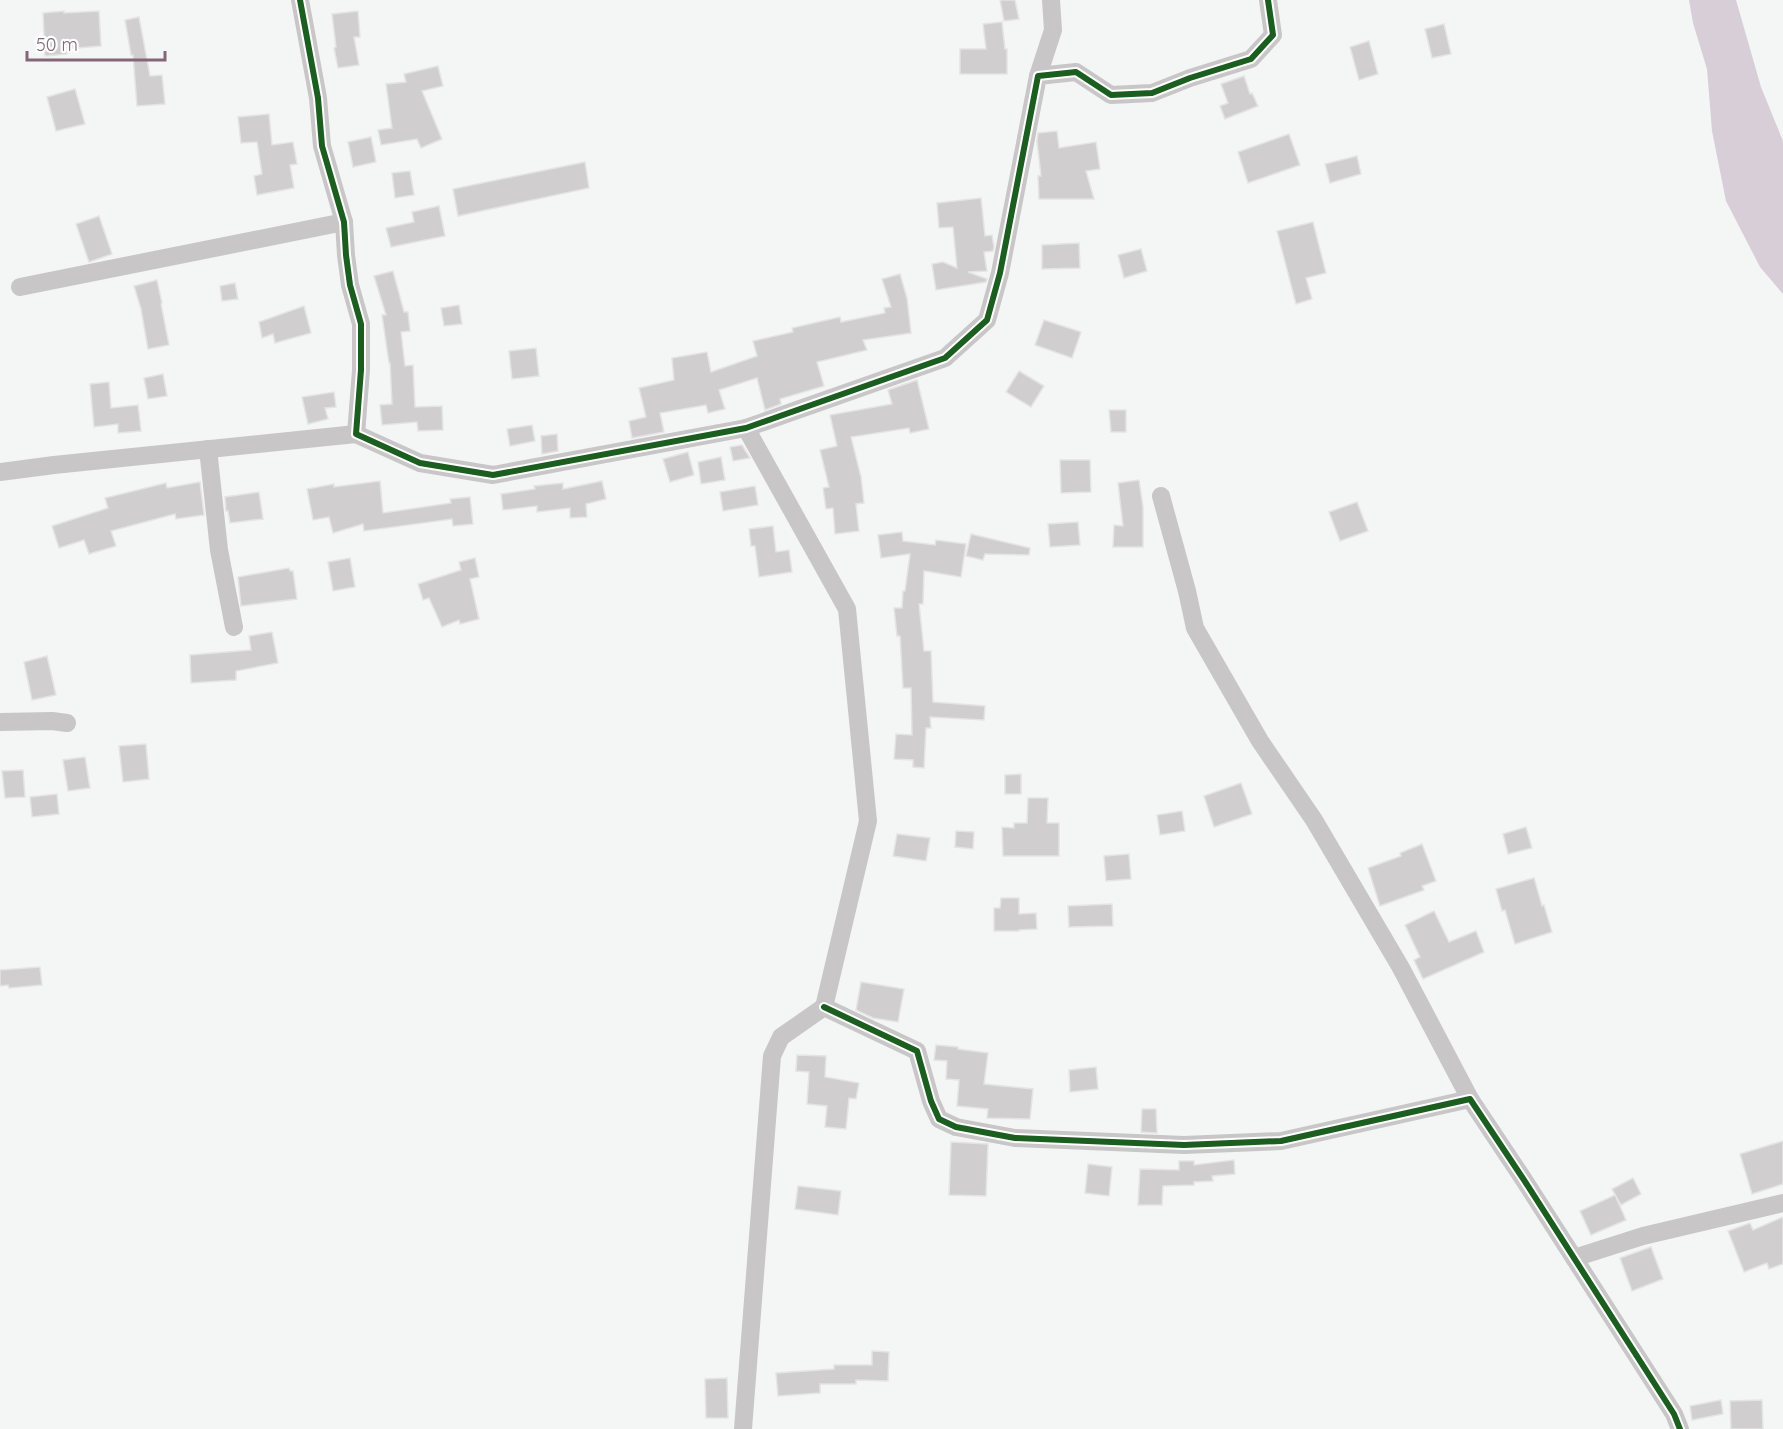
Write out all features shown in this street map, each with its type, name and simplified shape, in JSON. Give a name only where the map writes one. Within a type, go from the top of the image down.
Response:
[{"type":"street","points":[[300,0],[318,98],[322,146],[344,222],[346,255],[361,324],[361,370],[356,434]]},
{"type":"street","points":[[0,472],[356,434],[420,463],[493,475],[746,428],[945,358],[987,320],[1000,273],[1038,76],[1053,30],[1051,0]]},
{"type":"street","points":[[1038,76],[1076,72],[1111,95],[1152,93],[1190,78],[1251,59],[1273,35],[1268,0]]},
{"type":"street","points":[[20,287],[344,222]]},
{"type":"street","points":[[742,1429],[772,1056],[781,1037],[824,1007],[868,821],[847,609],[746,428]]},
{"type":"street","points":[[208,449],[219,550],[234,627]]},
{"type":"street","points":[[1161,496],[1195,628],[1260,741],[1314,820],[1401,968],[1470,1099],[1674,1414],[1680,1429]]},
{"type":"street","points":[[0,722],[67,723]]},
{"type":"street","points":[[824,1007],[916,1051],[931,1101],[939,1119],[956,1127],[1015,1138],[1184,1145],[1281,1141],[1470,1099]]},
{"type":"street","points":[[1574,1258],[1644,1236],[1783,1203]]},
{"type":"shaded area","points":[[1689,0],[1736,0],[1761,87],[1783,141],[1783,294],[1760,267],[1726,201],[1712,131],[1707,69],[1693,23]]},
{"type":"building","points":[[1000,0],[1015,0],[1019,19],[1004,21]]},
{"type":"building","points":[[64,11],[64,13],[99,11],[101,46],[66,49],[67,54],[45,56],[43,13]]},
{"type":"building","points":[[358,11],[360,37],[354,37],[359,65],[338,68],[332,14]]},
{"type":"building","points":[[139,17],[150,76],[162,75],[165,104],[137,106],[133,55],[131,55],[125,20]]},
{"type":"building","points":[[1002,22],[1005,49],[1007,49],[1007,74],[960,74],[960,49],[986,49],[983,24]]},
{"type":"building","points":[[1444,24],[1451,54],[1432,58],[1425,29]]},
{"type":"building","points":[[1369,41],[1378,74],[1359,80],[1350,47]]},
{"type":"building","points":[[438,66],[443,86],[422,91],[442,139],[421,148],[417,139],[381,145],[378,130],[392,128],[386,84],[406,82],[404,74]]},
{"type":"building","points":[[1244,76],[1250,94],[1252,93],[1258,106],[1225,119],[1220,106],[1228,103],[1221,84]]},
{"type":"building","points":[[75,89],[85,124],[56,131],[47,97]]},
{"type":"building","points":[[269,114],[272,145],[293,142],[297,164],[290,165],[294,188],[257,195],[254,176],[262,174],[257,142],[241,143],[238,117]]},
{"type":"building","points":[[1057,131],[1059,148],[1096,142],[1100,169],[1086,171],[1094,199],[1039,199],[1038,176],[1041,176],[1038,133]]},
{"type":"building","points":[[1289,134],[1300,165],[1248,183],[1238,152]]},
{"type":"building","points":[[371,137],[376,162],[353,167],[348,142]]},
{"type":"building","points":[[1357,156],[1361,174],[1330,183],[1325,164]]},
{"type":"building","points":[[585,162],[589,188],[458,216],[453,189]]},
{"type":"building","points":[[410,171],[414,195],[395,198],[392,173]]},
{"type":"building","points":[[981,198],[985,236],[992,235],[994,247],[993,251],[984,252],[987,271],[968,272],[987,279],[986,282],[936,290],[932,264],[943,262],[957,268],[953,227],[939,228],[937,203]]},
{"type":"building","points":[[439,206],[445,236],[391,247],[386,228],[414,222],[412,212]]},
{"type":"building","points":[[99,216],[112,254],[89,262],[76,224]]},
{"type":"building","points":[[1313,222],[1326,273],[1306,278],[1312,299],[1296,304],[1277,231]]},
{"type":"building","points":[[1079,243],[1080,268],[1042,269],[1042,245]]},
{"type":"building","points":[[1141,249],[1147,271],[1124,278],[1118,255]]},
{"type":"building","points":[[393,271],[404,312],[408,312],[410,331],[401,332],[405,366],[413,365],[415,407],[442,406],[443,430],[418,431],[417,422],[382,425],[380,405],[392,404],[390,363],[382,315],[386,315],[374,276]]},
{"type":"building","points":[[900,274],[907,298],[911,333],[863,340],[867,350],[817,362],[824,386],[780,399],[781,404],[765,410],[757,378],[719,390],[725,409],[708,413],[706,405],[660,413],[664,432],[632,438],[629,421],[646,417],[639,388],[674,380],[672,358],[707,352],[711,372],[757,356],[753,341],[793,332],[792,328],[840,317],[841,322],[885,313],[884,308],[891,307],[882,279]]},
{"type":"building","points":[[157,280],[169,345],[148,349],[141,309],[134,286]]},
{"type":"building","points":[[235,283],[238,299],[222,301],[220,286]]},
{"type":"building","points":[[459,305],[462,324],[444,326],[441,308]]},
{"type":"building","points":[[304,306],[311,333],[275,343],[273,334],[262,338],[259,322]]},
{"type":"building","points":[[1044,320],[1081,332],[1072,358],[1035,345]]},
{"type":"building","points":[[536,348],[539,376],[512,379],[509,351]]},
{"type":"building","points":[[1019,371],[1044,386],[1031,407],[1006,392]]},
{"type":"building","points":[[163,374],[167,396],[148,399],[144,378]]},
{"type":"building","points":[[917,380],[929,429],[910,433],[909,428],[851,437],[861,477],[864,503],[856,504],[859,531],[835,534],[833,508],[826,509],[823,488],[829,487],[820,450],[837,446],[830,415],[892,404],[888,390]]},
{"type":"building","points":[[109,382],[111,408],[138,405],[141,431],[118,433],[118,424],[94,427],[90,384]]},
{"type":"building","points":[[334,392],[336,407],[325,408],[328,419],[308,424],[302,397]]},
{"type":"building","points":[[1109,410],[1126,410],[1126,432],[1111,432]]},
{"type":"building","points":[[532,425],[535,441],[510,446],[507,429]]},
{"type":"building","points":[[557,434],[558,451],[542,454],[541,436]]},
{"type":"building","points":[[742,445],[750,458],[733,461],[730,447]]},
{"type":"building","points":[[688,452],[694,475],[670,482],[663,459]]},
{"type":"building","points":[[721,457],[725,480],[701,484],[698,462]]},
{"type":"building","points":[[1060,460],[1090,460],[1091,492],[1061,493]]},
{"type":"building","points":[[1139,480],[1143,507],[1143,547],[1113,547],[1114,525],[1123,526],[1118,483]]},
{"type":"building","points":[[380,481],[383,513],[451,503],[450,499],[470,497],[473,524],[453,526],[452,519],[364,531],[363,524],[333,533],[329,517],[313,520],[307,489],[334,484],[334,487]]},
{"type":"building","points":[[602,481],[606,499],[586,504],[587,517],[570,518],[570,508],[537,512],[537,506],[503,510],[501,494],[535,489],[534,486],[563,483],[563,489]]},
{"type":"building","points":[[200,482],[204,515],[176,519],[175,514],[111,531],[116,546],[89,554],[84,540],[59,548],[52,526],[108,508],[105,498],[166,483],[167,488]]},
{"type":"building","points":[[755,486],[758,505],[723,511],[720,492]]},
{"type":"building","points":[[259,492],[263,519],[230,523],[225,497]]},
{"type":"building","points":[[1357,502],[1368,531],[1340,541],[1329,512]]},
{"type":"building","points":[[1078,522],[1080,545],[1050,547],[1048,524]]},
{"type":"building","points":[[773,526],[776,552],[789,550],[792,572],[759,577],[755,546],[751,546],[749,529]]},
{"type":"building","points":[[902,532],[903,541],[935,545],[936,540],[966,544],[961,577],[924,571],[923,604],[919,604],[924,651],[931,651],[933,702],[985,706],[984,720],[930,717],[931,728],[926,728],[924,768],[913,767],[913,760],[894,759],[896,734],[912,735],[911,688],[903,688],[900,636],[897,636],[894,608],[902,608],[910,554],[881,558],[878,535]]},
{"type":"building","points":[[971,534],[1030,548],[1029,555],[985,554],[983,560],[966,556]]},
{"type":"building","points":[[350,558],[355,587],[333,591],[328,562]]},
{"type":"building","points":[[475,558],[479,577],[470,579],[479,619],[460,624],[459,620],[442,627],[429,598],[423,600],[418,584],[461,570],[459,562]]},
{"type":"building","points":[[289,568],[293,571],[297,599],[241,606],[238,577]]},
{"type":"building","points":[[272,632],[278,663],[236,671],[236,680],[191,683],[190,655],[251,650],[249,636]]},
{"type":"building","points":[[47,656],[56,695],[32,700],[24,662]]},
{"type":"building","points":[[146,744],[149,779],[123,782],[119,746]]},
{"type":"building","points":[[85,757],[90,788],[68,791],[63,760]]},
{"type":"building","points":[[23,770],[25,797],[5,798],[2,771]]},
{"type":"building","points":[[1021,774],[1021,794],[1005,794],[1005,775]]},
{"type":"building","points":[[1241,783],[1252,814],[1214,827],[1204,796]]},
{"type":"building","points":[[57,794],[59,814],[32,817],[30,797]]},
{"type":"building","points":[[1028,798],[1048,798],[1047,823],[1059,823],[1059,856],[1003,856],[1002,827],[1014,828],[1014,823],[1027,823]]},
{"type":"building","points":[[1182,811],[1185,831],[1160,835],[1157,815]]},
{"type":"building","points":[[1526,827],[1532,848],[1508,854],[1503,834]]},
{"type":"building","points":[[956,831],[974,832],[973,849],[955,847]]},
{"type":"building","points":[[897,834],[930,838],[926,861],[893,856]]},
{"type":"building","points":[[1422,844],[1436,881],[1422,886],[1424,890],[1380,906],[1368,868],[1401,856],[1400,853]]},
{"type":"building","points":[[1129,854],[1131,879],[1106,881],[1104,856]]},
{"type":"building","points":[[1534,878],[1552,932],[1515,944],[1496,889]]},
{"type":"building","points":[[1001,898],[1019,898],[1019,914],[1036,913],[1037,929],[994,931],[994,908],[1000,908]]},
{"type":"building","points":[[1112,904],[1113,926],[1069,927],[1068,906]]},
{"type":"building","points":[[1434,911],[1449,942],[1476,931],[1484,952],[1423,979],[1414,960],[1420,957],[1405,925]]},
{"type":"building","points":[[40,967],[42,985],[9,988],[8,985],[0,986],[0,970]]},
{"type":"building","points":[[861,982],[904,989],[898,1022],[873,1018],[856,1010]]},
{"type":"building","points":[[936,1045],[988,1053],[984,1084],[1033,1089],[1030,1119],[987,1118],[988,1109],[957,1106],[959,1080],[946,1079],[947,1061],[934,1060]]},
{"type":"building","points":[[797,1055],[826,1056],[825,1077],[859,1083],[856,1099],[849,1098],[846,1129],[825,1127],[827,1106],[807,1104],[809,1072],[796,1071]]},
{"type":"building","points":[[1096,1067],[1098,1089],[1070,1092],[1069,1070]]},
{"type":"building","points":[[1142,1109],[1156,1109],[1157,1133],[1141,1132]]},
{"type":"building","points":[[1783,1141],[1783,1184],[1752,1194],[1740,1154]]},
{"type":"building","points":[[951,1142],[988,1144],[986,1196],[949,1195]]},
{"type":"building","points":[[1234,1160],[1235,1174],[1212,1176],[1213,1181],[1194,1182],[1194,1185],[1163,1186],[1162,1205],[1138,1205],[1140,1169],[1179,1170],[1179,1161],[1194,1161],[1194,1165]]},
{"type":"building","points":[[1088,1164],[1112,1167],[1109,1196],[1085,1193]]},
{"type":"building","points":[[1633,1178],[1641,1194],[1621,1205],[1612,1189]]},
{"type":"building","points":[[798,1186],[841,1191],[838,1215],[795,1209]]},
{"type":"building","points":[[1615,1195],[1626,1220],[1591,1235],[1580,1211]]},
{"type":"building","points":[[1783,1217],[1783,1264],[1769,1269],[1767,1263],[1744,1272],[1728,1231],[1750,1223],[1753,1230]]},
{"type":"building","points":[[1651,1247],[1663,1279],[1632,1291],[1620,1258]]},
{"type":"building","points":[[872,1351],[889,1352],[888,1381],[856,1380],[856,1384],[820,1384],[820,1393],[778,1396],[776,1373],[834,1369],[834,1365],[872,1365]]},
{"type":"building","points":[[727,1378],[728,1418],[706,1418],[705,1379]]},
{"type":"building","points":[[1721,1400],[1723,1414],[1692,1420],[1690,1406]]},
{"type":"building","points":[[1762,1400],[1763,1429],[1731,1429],[1730,1401]]},
{"type":"cycle path","points":[[300,0],[318,98],[322,146],[344,222],[350,285],[361,324],[361,370],[356,434],[420,463],[493,475],[746,428],[945,358],[987,320],[1000,273],[1038,76],[1076,72],[1111,95],[1152,93],[1190,78],[1251,59],[1273,35],[1268,0]]},
{"type":"cycle path","points":[[824,1007],[917,1051],[931,1101],[939,1119],[956,1127],[1015,1138],[1184,1145],[1281,1141],[1470,1099],[1674,1414],[1680,1429]]}]
